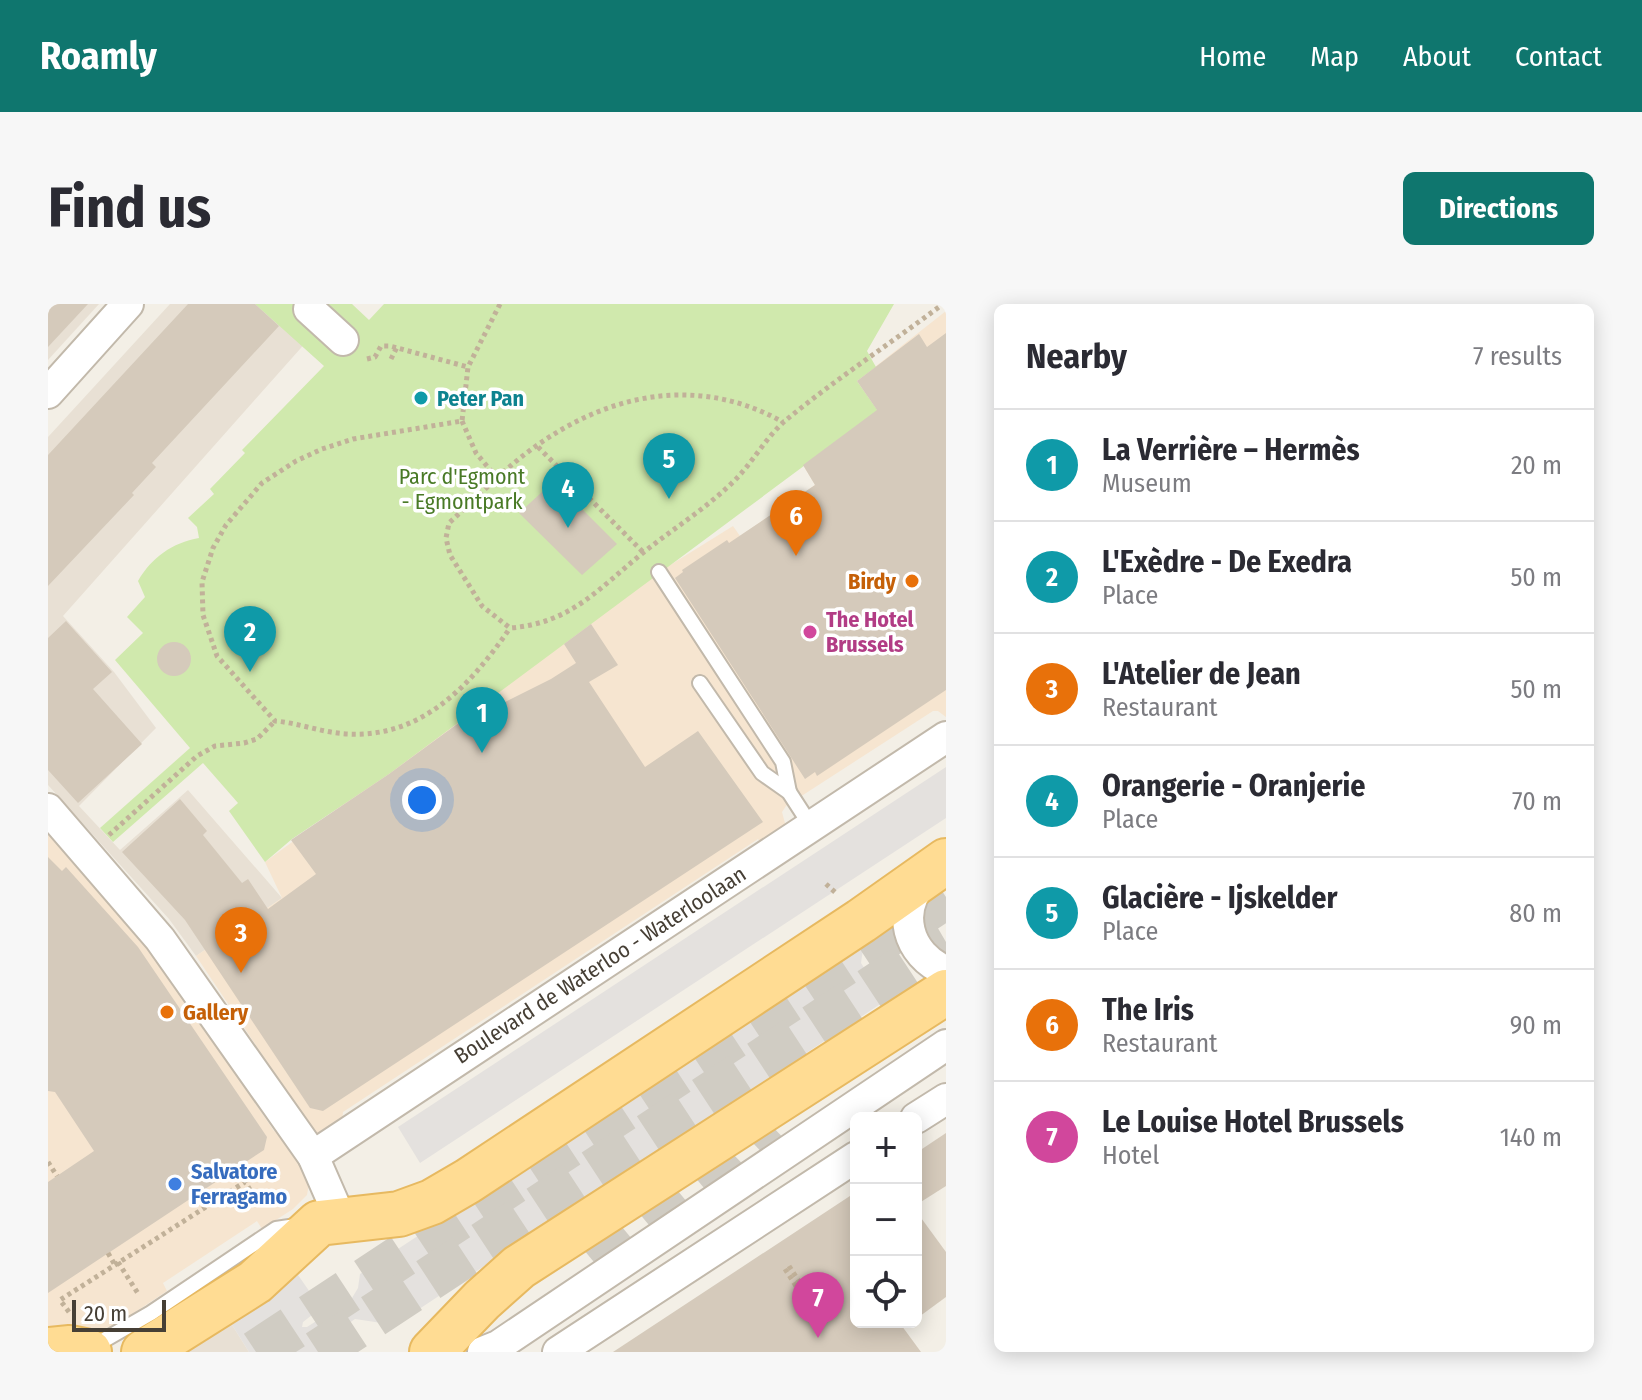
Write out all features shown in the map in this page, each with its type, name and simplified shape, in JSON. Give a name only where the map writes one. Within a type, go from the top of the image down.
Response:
[{"type":"main road","points":[[144,1352],[255,1282],[330,1222],[399,1214],[432,1202],[468,1181],[941,867]]},
{"type":"main road","points":[[432,1352],[519,1267],[946,992]]},
{"type":"street","points":[[48,393],[128,304]]},
{"type":"street","points":[[309,309],[343,340]]},
{"type":"street","name":"Boulevard de Waterloo - Waterloolaan","points":[[313,1156],[946,737]]},
{"type":"street","points":[[48,809],[160,939],[313,1156],[330,1222]]},
{"type":"street","points":[[941,867],[916,889],[908,909],[908,930],[917,950],[932,965],[946,971]]},
{"type":"street","points":[[483,1352],[498,1346],[946,1045]]},
{"type":"street","points":[[922,1114],[946,1099]]},
{"type":"street","points":[[558,1352],[850,1161]]},
{"type":"lane","points":[[659,572],[783,762],[789,792],[811,826]]},
{"type":"lane","points":[[700,683],[762,773],[789,792]]},
{"type":"lane","points":[[75,1341],[107,1341],[276,1229],[330,1222]]},
{"type":"path","points":[[497,478],[476,453],[462,421],[468,367],[500,304]]},
{"type":"path","points":[[783,422],[757,408],[724,398],[665,395],[619,404],[578,419],[521,456],[449,523],[446,538],[450,555],[482,606],[510,628],[555,618],[593,597],[644,552],[716,499],[783,422],[943,304]]},
{"type":"path","points":[[391,359],[393,347],[468,367]]},
{"type":"path","points":[[462,421],[353,439],[296,461],[262,483],[226,525],[213,548],[202,582],[203,615],[217,656],[275,721],[346,734],[391,731],[430,712],[462,688],[510,628]]},
{"type":"path","points":[[538,447],[644,552]]},
{"type":"path","points":[[88,853],[197,756],[215,746],[257,739],[275,721]]},
{"type":"path","points":[[48,1162],[57,1176]]},
{"type":"path","points":[[75,1341],[72,1316],[60,1300],[245,1182],[254,1196],[246,1202],[235,1204]]},
{"type":"path","points":[[242,1210],[246,1202]]},
{"type":"path","points":[[108,1253],[115,1265]]},
{"type":"path","points":[[787,1267],[813,1307]]},
{"type":"shaded area","points":[[48,304],[99,304],[48,360]]},
{"type":"shaded area","points":[[170,304],[340,304],[63,616],[114,672],[156,728],[79,806],[120,850],[188,790],[282,898],[196,956],[169,919],[48,785],[48,437]]},
{"type":"shaded area","points":[[946,311],[946,717],[933,711],[786,806],[782,812],[786,827],[763,846],[758,839],[343,1112],[342,1123],[319,1135],[297,1124],[300,1111],[196,956],[282,898],[265,862],[659,572],[733,526],[740,536],[815,485],[803,465],[878,411],[857,381]]},
{"type":"shaded area","points":[[946,767],[946,818],[420,1163],[398,1127]]},
{"type":"shaded area","points":[[48,833],[146,940],[274,1131],[283,1133],[310,1179],[307,1195],[293,1209],[262,1229],[257,1221],[163,1283],[167,1291],[113,1326],[94,1331],[48,1329]]},
{"type":"shaded area","points":[[864,942],[861,963],[878,989],[897,993],[395,1325],[355,1319],[316,1346],[316,1349],[322,1350],[339,1338],[348,1352],[249,1352],[229,1320],[298,1275],[321,1308],[303,1322],[302,1327],[307,1327],[352,1298],[358,1288],[360,1274]]},
{"type":"shaded area","points":[[229,1320],[249,1352],[164,1352]]},
{"type":"green space","name":"Parc d'Egmont - Egmontpark","points":[[255,304],[352,304],[369,320],[384,304],[894,304],[867,351],[876,367],[857,381],[878,411],[389,774],[292,839],[265,862],[229,811],[238,803],[203,763],[113,842],[100,828],[190,748],[115,660],[143,633],[127,617],[145,597],[138,581],[164,552],[180,543],[199,538],[197,527],[188,518],[214,494],[210,489],[245,453],[242,450],[324,366]]},
{"type":"building","points":[[48,304],[88,304],[48,347]]},
{"type":"building","points":[[188,304],[255,304],[279,326],[152,463],[156,467],[132,493],[134,495],[48,586],[48,455]]},
{"type":"building","name":"The Hotel Brussels","points":[[946,333],[946,690],[817,776],[815,772],[805,779],[675,578],[727,540],[729,543],[815,485],[803,465],[877,410],[857,381],[919,334],[927,347]]},
{"type":"building","points":[[554,481],[617,544],[582,575],[519,513]]},
{"type":"building","points":[[66,621],[112,672],[93,689],[142,744],[78,803],[48,770],[48,638]]},
{"type":"building","points":[[591,624],[618,665],[589,682],[645,767],[698,731],[763,822],[323,1111],[310,1108],[185,920],[122,852],[180,799],[207,831],[203,835],[242,883],[248,879],[268,909],[316,874],[291,840],[389,774],[490,700],[495,707],[576,663],[564,644]]},
{"type":"building","points":[[174,642],[186,647],[191,659],[186,671],[174,676],[162,671],[157,659],[162,647]]},
{"type":"building","points":[[48,857],[62,871],[66,867],[138,947],[267,1137],[264,1150],[48,1293],[48,1182],[94,1151],[55,1092],[48,1091]]},
{"type":"building","points":[[946,1133],[946,1186],[922,1201],[922,1184],[922,1149]]},
{"type":"building","points":[[850,1196],[850,1328],[903,1328],[921,1352],[613,1352]]},
{"type":"building","points":[[922,1219],[946,1252],[946,1297],[922,1315]]},
{"type":"tunnel","points":[[256,1352],[946,897]]},
{"type":"tunnel","points":[[318,1352],[946,942]]},
{"type":"tunnel","points":[[598,1267],[709,1175],[766,1120]]},
{"type":"place","name":"Peter Pan","points":[[421,398]]},
{"type":"place","name":"Glacière - Ijskelder","points":[[669,499]]},
{"type":"place","name":"Orangerie - Oranjerie","points":[[568,528]]},
{"type":"place","name":"The Iris","points":[[796,556]]},
{"type":"place","name":"Birdy","points":[[912,581]]},
{"type":"place","name":"The Hotel Brussels","points":[[810,632]]},
{"type":"place","name":"L'Exèdre - De Exedra","points":[[250,672]]},
{"type":"place","name":"La Verrière – Hermès","points":[[482,753]]},
{"type":"place","name":"L'Atelier de Jean","points":[[241,973]]},
{"type":"place","name":"Gallery","points":[[167,1012]]},
{"type":"place","name":"Salvatore Ferragamo","points":[[175,1184]]},
{"type":"place","name":"Le Louise Hotel Brussels","points":[[818,1338]]}]
